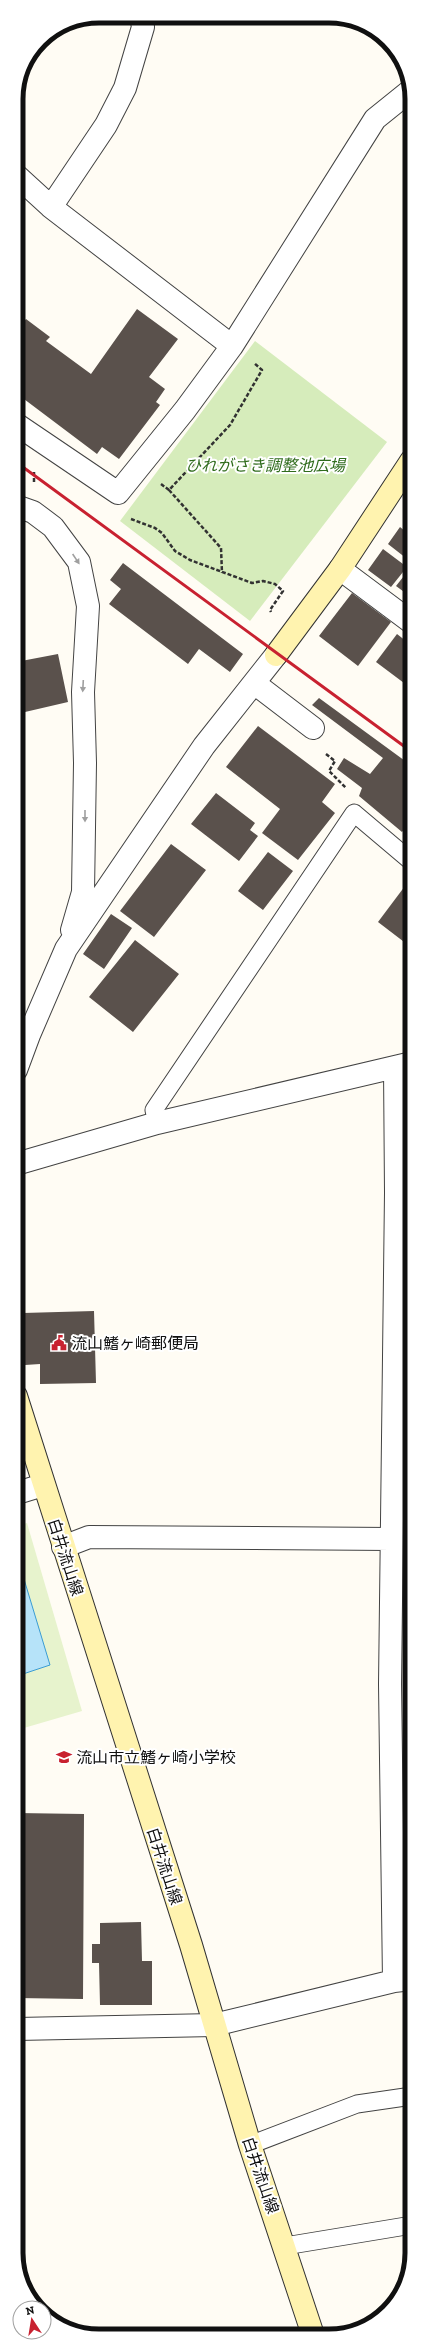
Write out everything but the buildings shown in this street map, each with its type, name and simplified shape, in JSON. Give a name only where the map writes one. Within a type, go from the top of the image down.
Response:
[{"type":"main road","points":[[276,655],[340,569],[405,470]]},
{"type":"main road","name":"白井流山線","points":[[23,1419],[191,1945],[250,2145],[285,2246],[311,2329]]},
{"type":"street","points":[[51,208],[106,125],[125,88],[143,27],[142,23]]},
{"type":"street","points":[[23,429],[118,493],[185,410],[232,346],[375,119],[405,95]]},
{"type":"street","points":[[23,182],[51,208],[232,346]]},
{"type":"street","points":[[23,1051],[66,949],[82,892],[86,763],[83,692],[88,606],[79,562],[53,527],[24,509]]},
{"type":"street","points":[[340,569],[405,617]]},
{"type":"street","points":[[66,949],[204,746],[276,655]]},
{"type":"street","points":[[254,683],[313,728]]},
{"type":"street","points":[[23,1162],[157,1123],[403,1065],[404,1193],[392,1539],[390,1684],[402,1904],[403,1980],[214,2025],[23,2030]]},
{"type":"street","points":[[23,1491],[43,1485]]},
{"type":"street","points":[[63,1547],[89,1537],[392,1539]]},
{"type":"lane","points":[[157,1123],[154,1110],[354,813],[405,856]]},
{"type":"lane","points":[[250,2145],[357,2104],[405,2097]]},
{"type":"lane","points":[[285,2246],[405,2226]]},
{"type":"path","points":[[169,490],[230,425],[262,370],[232,346]]},
{"type":"path","points":[[24,509],[35,438]]},
{"type":"path","points":[[140,466],[169,490],[221,548],[222,573]]},
{"type":"path","points":[[118,493],[126,516],[155,528],[162,533],[175,551],[190,560],[252,583],[262,581],[275,584],[283,591],[270,610],[295,629]]},
{"type":"path","points":[[313,728],[309,738],[334,761],[329,771],[352,794],[354,813]]},
{"type":"green space","name":"ひれがさき調整池広場","points":[[255,341],[387,442],[250,621],[120,521]]},
{"type":"green space","points":[[27,1523],[82,1711],[23,1728],[23,1524]]},
{"type":"water","points":[[23,1576],[50,1665],[23,1674]]},
{"type":"railway","points":[[23,467],[405,747]]},
{"type":"place","name":"流山鰭ヶ崎郵便局","points":[[59,1343]]},
{"type":"place","name":"流山市立鰭ヶ崎小学校","points":[[64,1757]]}]
